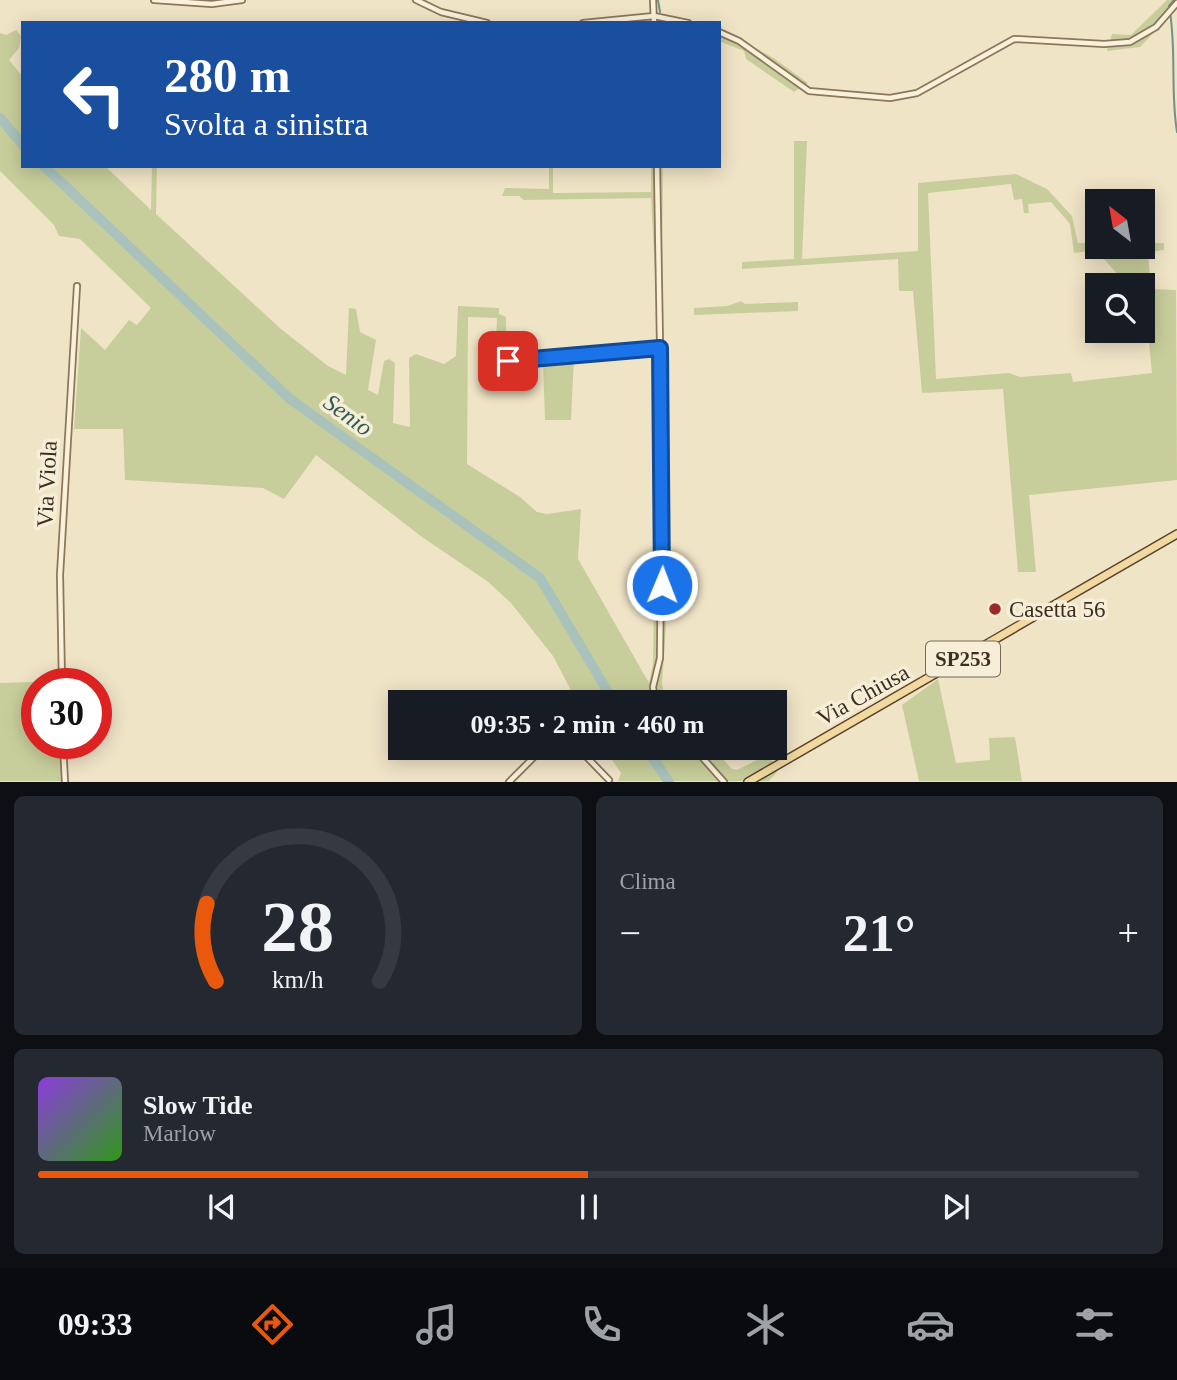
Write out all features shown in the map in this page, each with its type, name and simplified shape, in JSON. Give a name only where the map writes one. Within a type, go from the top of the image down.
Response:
[{"type":"main road","name":"Via Chiusa","points":[[748,782],[1177,534]]},
{"type":"street","points":[[154,0],[212,4],[242,0]]},
{"type":"street","points":[[416,0],[441,12],[479,21]]},
{"type":"street","points":[[653,0],[654,21]]},
{"type":"street","points":[[721,33],[739,41],[809,91],[890,97],[917,93],[1014,39],[1104,44],[1130,42],[1156,27],[1177,3]]},
{"type":"street","points":[[603,21],[654,16],[678,21]]},
{"type":"street","points":[[653,690],[660,658],[662,575],[657,168]]},
{"type":"street","name":"Via Viola","points":[[62,668],[60,575],[77,286]]},
{"type":"street","points":[[508,361],[660,348]]},
{"type":"street","points":[[64,759],[65,782]]},
{"type":"street","points":[[509,782],[531,760]]},
{"type":"street","points":[[590,760],[609,780]]},
{"type":"street","points":[[704,760],[723,782]]},
{"type":"green space","points":[[1167,0],[1177,0],[1177,8],[1140,47],[1107,51],[1112,34],[1131,35]]},
{"type":"green space","points":[[721,28],[775,59],[808,83],[794,92],[746,59],[744,51],[721,42]]},
{"type":"green space","points":[[16,30],[21,36],[19,48],[9,60],[21,75],[21,168],[107,168],[151,210],[152,168],[157,168],[156,214],[281,329],[328,366],[346,375],[349,308],[356,309],[360,332],[376,340],[368,390],[378,395],[384,361],[389,359],[395,363],[393,423],[410,427],[409,358],[416,354],[444,364],[456,356],[458,306],[499,308],[499,314],[506,317],[507,358],[583,351],[583,357],[574,358],[571,420],[545,420],[543,364],[501,367],[500,364],[495,364],[497,318],[468,317],[467,464],[520,497],[537,512],[547,514],[581,509],[578,559],[649,683],[653,663],[655,511],[666,511],[663,690],[571,690],[553,656],[511,603],[487,581],[422,537],[316,455],[284,499],[263,488],[125,480],[123,429],[74,429],[81,328],[105,350],[129,320],[137,325],[151,308],[80,239],[59,236],[54,225],[0,171],[0,33],[6,35]]},
{"type":"green space","points":[[794,141],[807,141],[802,259],[918,251],[918,183],[1016,174],[1047,189],[1072,216],[1078,243],[1085,243],[1085,252],[1074,253],[1070,224],[1051,202],[1028,204],[1029,213],[1024,213],[1022,199],[1014,200],[1011,184],[928,193],[936,379],[1009,373],[1020,377],[1071,373],[1073,382],[1152,373],[1149,343],[1155,343],[1155,289],[1176,290],[1177,480],[1029,495],[1036,572],[1018,572],[1003,389],[922,393],[913,291],[899,291],[898,259],[742,269],[742,262],[794,259]]},
{"type":"green space","points":[[549,168],[553,168],[553,193],[651,192],[651,168],[663,168],[662,275],[655,273],[651,198],[524,200],[519,196],[502,196],[505,188],[549,189]]},
{"type":"green space","points":[[1155,243],[1164,243],[1164,250],[1155,251]]},
{"type":"green space","points":[[1104,259],[1149,259],[1150,273],[1116,273]]},
{"type":"green space","points":[[741,301],[745,304],[798,302],[798,311],[694,315],[694,308],[728,306]]},
{"type":"green space","points":[[653,353],[666,354],[668,434],[658,440]]},
{"type":"green space","points":[[938,679],[956,763],[990,760],[989,738],[1015,737],[1022,781],[919,781],[902,705]]},
{"type":"green space","points":[[21,682],[21,759],[60,759],[61,781],[0,781],[0,683]]},
{"type":"green space","points":[[612,760],[724,760],[732,769],[737,770],[757,760],[772,760],[777,772],[769,781],[618,781],[621,773]]},
{"type":"waterway","points":[[658,0],[660,12]]},
{"type":"waterway","points":[[1174,0],[1169,6],[1177,132]]},
{"type":"waterway","name":"Senio","points":[[0,118],[21,143]]},
{"type":"waterway","name":"Senio","points":[[46,168],[290,399],[540,578],[607,690]]},
{"type":"waterway","name":"Senio","points":[[654,760],[669,782]]},
{"type":"place","name":"Casetta 56","points":[[995,609]]},
{"type":"route","points":[[508,361],[660,348],[662,585]]}]
